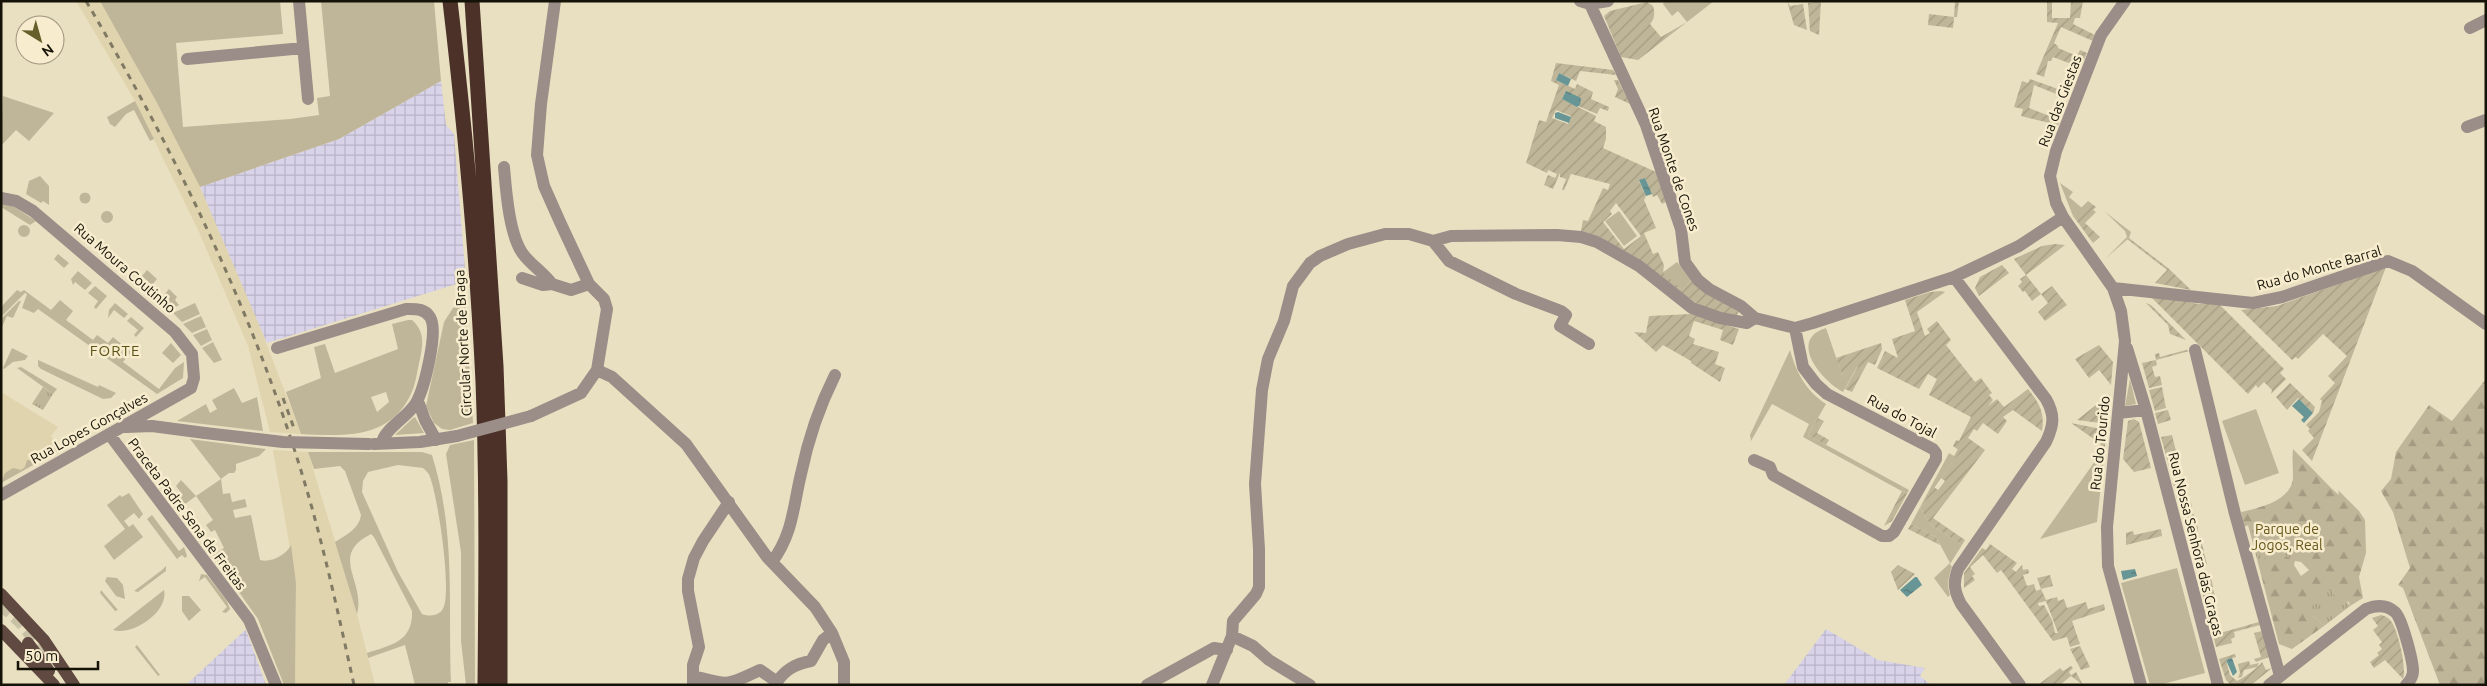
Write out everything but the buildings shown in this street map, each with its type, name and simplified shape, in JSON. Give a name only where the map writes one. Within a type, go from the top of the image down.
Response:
[{"type":"highway","name":"Circular Norte de Braga","points":[[450,1],[466,142],[483,383],[486,556],[485,685]]},
{"type":"highway","points":[[472,1],[496,366],[500,481],[500,685]]},
{"type":"main road","points":[[1,594],[44,640],[74,685]]},
{"type":"main road","points":[[1,630],[54,685]]},
{"type":"main road","points":[[28,643],[58,685]]},
{"type":"street","points":[[299,1],[308,99]]},
{"type":"street","points":[[121,427],[152,426],[291,442],[376,444],[436,440],[531,416],[581,393],[597,370],[607,310],[604,299],[588,284],[544,186],[537,155],[541,104],[555,1]]},
{"type":"street","points":[[1585,3],[1608,1]]},
{"type":"street","name":"Rua das Giestas","points":[[2063,218],[2056,203],[2050,176],[2056,151],[2101,35],[2125,1]]},
{"type":"street","name":"Rua Monte de Cones","points":[[1585,3],[1646,126],[1681,229],[1685,262],[1698,280],[1709,289],[1741,306],[1755,318]]},
{"type":"street","points":[[2470,28],[2486,20]]},
{"type":"street","points":[[188,60],[304,48]]},
{"type":"street","points":[[2467,127],[2486,120]]},
{"type":"street","points":[[504,167],[515,235],[522,253],[544,272],[552,284]]},
{"type":"street","name":"Rua Moura Coutinho","points":[[1,198],[24,205],[42,218],[175,332],[192,354],[194,378],[191,388]]},
{"type":"street","points":[[1433,242],[1451,236],[1557,235],[1581,237],[1597,242],[1638,266],[1692,308],[1720,318],[1746,323],[1755,318],[1795,328],[1954,277],[2020,246],[2063,218]]},
{"type":"street","name":"Rua do Tourido","points":[[2063,218],[2113,288],[2121,311],[2125,341],[2107,526],[2108,566],[2141,685]]},
{"type":"street","points":[[1212,685],[1232,636],[1233,621],[1256,594],[1259,587],[1255,484],[1262,390],[1268,359],[1284,321],[1294,286],[1310,264],[1332,249],[1348,244],[1385,234],[1409,234],[1433,242],[1449,261],[1516,294],[1561,311],[1566,315],[1560,326],[1589,344]]},
{"type":"street","name":"Rua do Monte Barral","points":[[2113,288],[2253,303],[2282,297],[2388,261],[2412,271],[2486,324]]},
{"type":"street","points":[[1954,277],[2046,399],[2054,418],[2046,442],[1958,569],[1954,578],[1955,594],[1961,604],[2020,685]]},
{"type":"street","points":[[522,278],[543,285],[552,284],[571,290],[588,284]]},
{"type":"street","points":[[278,348],[406,309],[418,309],[430,318],[433,333],[418,401],[402,420],[376,444]]},
{"type":"street","name":"Rua do Tojal","points":[[1754,460],[1770,467],[1773,476],[1882,536],[1889,536],[1894,532],[1936,459],[1936,453],[1933,449],[1827,394],[1816,384],[1803,367],[1795,328]]},
{"type":"street","name":"Rua Nossa Senhora das Graças","points":[[2125,341],[2146,410],[2218,685]]},
{"type":"street","points":[[2195,350],[2235,514],[2280,676]]},
{"type":"street","points":[[597,370],[612,377],[686,444],[772,562],[815,607],[832,634],[844,662],[844,685]]},
{"type":"street","points":[[772,562],[784,547],[809,442],[819,411],[835,376]]},
{"type":"street","name":"Rua Lopes Gonçalves","points":[[1,495],[191,388]]},
{"type":"street","points":[[418,401],[425,420],[436,440]]},
{"type":"street","points":[[2118,413],[2146,410]]},
{"type":"street","name":"Praceta Padre Sena de Freitas","points":[[109,434],[242,611],[254,630],[276,685]]},
{"type":"street","points":[[729,502],[703,540],[694,558],[688,579],[688,591],[699,647],[693,665],[693,680],[732,684],[760,670],[776,683],[796,664],[811,660],[823,640],[832,634]]},
{"type":"street","points":[[2268,685],[2366,610],[2377,605],[2395,612],[2401,619],[2413,670],[2406,685]]},
{"type":"street","points":[[1232,636],[1253,646],[1269,660],[1310,685]]},
{"type":"street","points":[[1147,685],[1214,648],[1227,650]]},
{"type":"shaded area","points":[[76,1],[100,1],[157,103],[200,187],[246,290],[301,434],[270,432],[248,346],[199,232],[135,101]]},
{"type":"shaded area","points":[[441,81],[446,125],[454,134],[466,281],[267,343],[200,187],[339,139]]},
{"type":"shaded area","points":[[1,392],[58,427],[51,436],[60,450],[1,483]]},
{"type":"shaded area","points":[[273,450],[308,452],[357,614],[375,685],[295,685],[296,583]]},
{"type":"shaded area","points":[[1826,629],[1878,660],[1925,668],[1920,676],[1931,685],[1784,685]]},
{"type":"shaded area","points":[[246,630],[266,685],[186,685],[243,632]]},
{"type":"green space","points":[[100,1],[280,1],[283,34],[176,43],[183,127],[319,115],[317,98],[330,96],[321,1],[434,1],[441,81],[339,139],[200,187],[157,103]]},
{"type":"green space","points":[[1664,1],[1714,1],[1687,22],[1678,11],[1672,16],[1663,4]]},
{"type":"green space","points":[[1787,1],[1790,6],[1803,4],[1807,30],[1794,25]]},
{"type":"green space","points":[[1821,1],[1819,35],[1810,31],[1808,3]]},
{"type":"green space","points":[[1955,1],[1959,1],[1957,17],[1954,17]]},
{"type":"green space","points":[[2047,1],[2052,1],[2052,18],[2070,18],[2071,1],[2083,1],[2080,18],[2075,18],[2073,24],[2095,35],[2093,41],[2061,27],[2054,43],[2058,48],[2077,56],[2080,50],[2087,53],[2082,64],[2075,61],[2074,65],[2053,57],[2051,61],[2048,61],[2044,77],[2036,74],[2058,23],[2047,22]]},
{"type":"green space","points":[[1647,2],[1653,6],[1654,11],[1654,18],[1650,24],[1661,37],[1687,22],[1638,60],[1621,57],[1604,16],[1610,11]]},
{"type":"green space","points":[[1929,14],[1954,17],[1953,28],[1928,25]]},
{"type":"green space","points":[[1556,63],[1613,70],[1616,75],[1580,71],[1576,81],[1559,73],[1556,80],[1575,89],[1577,84],[1593,92],[1591,99],[1609,107],[1608,111],[1600,108],[1597,114],[1578,106],[1580,100],[1566,91],[1562,99],[1596,116],[1594,121],[1606,127],[1606,139],[1603,148],[1656,172],[1666,202],[1662,204],[1657,195],[1653,197],[1645,178],[1639,181],[1646,196],[1644,200],[1656,228],[1644,233],[1653,254],[1658,252],[1664,265],[1663,273],[1683,290],[1692,279],[1740,309],[1737,315],[1721,314],[1696,303],[1601,237],[1581,231],[1583,220],[1588,221],[1603,188],[1608,190],[1610,184],[1571,174],[1564,190],[1562,190],[1566,179],[1560,177],[1560,173],[1553,189],[1544,185],[1548,175],[1555,178],[1557,174],[1548,170],[1547,173],[1526,163],[1539,120],[1546,122],[1559,85],[1551,81]],"holes":[[[1556,110],[1571,116],[1568,124],[1552,118]],[[1616,203],[1641,236],[1624,249],[1603,222],[1612,214],[1610,211]]]},
{"type":"green space","points":[[2030,79],[2058,89],[2056,94],[2034,85],[2029,108],[2060,120],[2058,125],[2021,116],[2023,109],[2014,107],[2022,81],[2028,83]]},
{"type":"green space","points":[[1614,80],[1618,80],[1630,104],[1615,97],[1618,89]]},
{"type":"green space","points":[[3,96],[54,113],[29,141],[16,130],[1,146]]},
{"type":"green space","points":[[135,101],[154,139],[150,141],[134,110],[126,114],[115,127],[110,124],[107,117]]},
{"type":"green space","points":[[40,176],[49,186],[49,205],[43,201],[41,203],[26,194],[29,181]]},
{"type":"green space","points":[[2060,183],[2073,192],[2069,197],[2082,208],[2073,216]]},
{"type":"green space","points":[[85,192],[91,198],[85,204],[79,198]]},
{"type":"green space","points":[[2088,201],[2096,207],[2093,210],[2096,212],[2085,223],[2100,237],[2093,243],[2073,216]]},
{"type":"green space","points":[[1,203],[14,207],[36,221],[30,225],[1,207]]},
{"type":"green space","points":[[107,211],[113,217],[107,223],[101,217]]},
{"type":"green space","points":[[1619,211],[1637,236],[1624,246],[1605,221]]},
{"type":"green space","points":[[2104,211],[2131,232],[2129,238],[2105,259],[2127,237],[2125,231]]},
{"type":"green space","points":[[24,225],[30,231],[24,237],[18,231]]},
{"type":"green space","points":[[2129,238],[2168,268],[2191,290],[2155,283],[2167,270],[2127,239]]},
{"type":"green space","points":[[2065,245],[2026,275],[2014,259],[2042,246]]},
{"type":"green space","points":[[58,254],[69,263],[64,268],[54,259]]},
{"type":"green space","points":[[1677,262],[1692,279],[1683,290],[1662,273]]},
{"type":"green space","points":[[2002,265],[2009,273],[1979,296],[1975,288],[1980,277]]},
{"type":"green space","points":[[2386,267],[2312,461],[2302,450],[2314,438],[2306,425],[2319,412],[2322,401],[2320,399],[2335,383],[2328,376],[2347,356],[2323,334],[2298,359],[2296,357],[2292,360],[2241,310],[2277,306]]},
{"type":"green space","points":[[147,270],[157,279],[152,285],[142,276]]},
{"type":"green space","points":[[78,271],[92,283],[85,290],[75,282],[73,285],[71,279]]},
{"type":"green space","points":[[2026,275],[2041,294],[2032,301],[2025,291],[2023,292],[2018,286],[2022,282],[2020,279]]},
{"type":"green space","points":[[95,286],[107,296],[96,309],[94,307],[98,301],[88,293]]},
{"type":"green space","points":[[2052,286],[2067,305],[2045,321],[2038,312],[2048,303],[2041,294]]},
{"type":"green space","points":[[169,289],[177,297],[175,300],[179,305],[169,311],[169,298],[164,295]]},
{"type":"green space","points":[[17,290],[21,292],[24,290],[51,310],[60,300],[73,311],[66,320],[93,340],[97,335],[108,343],[113,337],[131,352],[123,362],[159,389],[175,368],[184,362],[183,378],[157,394],[38,309],[34,313],[22,308],[27,294],[25,293],[1,317],[1,307]]},
{"type":"green space","points":[[1930,292],[1945,292],[1917,312],[1925,336],[1930,333],[1927,329],[1937,321],[1951,340],[1946,345],[1975,382],[1981,378],[1992,393],[1989,395],[1993,400],[1988,406],[1997,399],[2004,407],[2028,389],[2038,403],[2043,418],[2042,431],[2013,410],[2003,417],[2007,421],[1998,434],[1983,423],[1977,431],[1974,429],[1968,438],[1985,450],[1933,518],[1965,540],[1962,545],[1930,524],[1920,508],[1934,487],[1938,490],[1945,481],[1941,478],[1960,451],[1953,446],[1956,440],[1959,441],[1971,417],[1929,395],[1937,379],[1928,374],[1919,389],[1877,368],[1885,351],[1898,358],[1892,339],[1915,331],[1905,300]]},
{"type":"green space","points":[[2157,295],[2198,304],[2219,304],[2284,369],[2280,373],[2286,379],[2271,394],[2272,390],[2264,382],[2258,388],[2256,385],[2248,394],[2152,298]]},
{"type":"green space","points":[[465,300],[473,423],[450,430],[442,429],[434,423],[426,406],[444,322],[453,308]]},
{"type":"green space","points":[[21,301],[13,318],[7,316],[1,329],[1,319]]},
{"type":"green space","points":[[115,303],[128,314],[124,318],[114,310],[108,318],[109,310]]},
{"type":"green space","points":[[195,303],[200,314],[182,322],[173,313]]},
{"type":"green space","points":[[2146,303],[2151,305],[2186,340],[2170,334],[2168,325]]},
{"type":"green space","points":[[1691,314],[1739,329],[1733,345],[1720,340],[1723,330],[1694,321],[1689,336],[1695,339],[1693,344],[1719,352],[1715,364],[1725,368],[1720,382],[1691,363],[1691,361],[1663,345],[1656,352],[1634,332],[1646,333],[1649,316]]},
{"type":"green space","points":[[201,316],[206,327],[192,333],[183,324]]},
{"type":"green space","points":[[131,317],[144,328],[136,337],[134,335],[138,330],[127,321]]},
{"type":"green space","points":[[412,320],[419,329],[422,338],[421,354],[414,387],[401,410],[389,421],[377,428],[363,432],[332,435],[301,434],[286,392],[321,378],[314,347],[325,344],[335,373],[398,349],[392,324]],"holes":[[[386,392],[389,402],[377,412],[371,397]]]},
{"type":"green space","points":[[1826,328],[1842,375],[1858,365],[1843,392],[1835,387],[1818,370],[1809,351],[1809,342],[1815,334]]},
{"type":"green space","points":[[207,329],[212,340],[201,346],[193,335]]},
{"type":"green space","points":[[213,342],[222,360],[214,363],[202,348]]},
{"type":"green space","points":[[171,343],[181,355],[173,363],[162,353]]},
{"type":"green space","points":[[1881,343],[1882,349],[1875,365],[1868,362],[1852,392],[1845,389],[1858,366],[1842,375],[1836,358]]},
{"type":"green space","points":[[2099,345],[2113,362],[2111,385],[2099,370],[2089,378],[2075,359]]},
{"type":"green space","points":[[12,348],[28,356],[25,360],[13,362],[4,369],[3,368]]},
{"type":"green space","points":[[1790,350],[1795,366],[1807,387],[1826,404],[1808,435],[1909,490],[1907,494],[1803,437],[1809,424],[1772,404],[1751,441],[1750,435]]},
{"type":"green space","points":[[2186,350],[2189,351],[2156,360],[2155,354],[2159,353],[2160,357]]},
{"type":"green space","points":[[38,360],[116,393],[111,398],[103,399],[41,369],[38,366]]},
{"type":"green space","points":[[2156,360],[2157,365],[2152,367],[2155,377],[2160,376],[2162,385],[2149,388],[2142,363]]},
{"type":"green space","points":[[21,367],[57,389],[53,394],[17,368]]},
{"type":"green space","points":[[2130,379],[2136,404],[2125,406]]},
{"type":"green space","points":[[2486,379],[2486,685],[2440,685],[2403,588],[2398,585],[2410,568],[2393,512],[2381,491],[2391,479],[2396,452],[2429,405],[2452,421]]},
{"type":"green space","points":[[2290,383],[2315,407],[2313,413],[2298,398],[2287,410],[2276,397]]},
{"type":"green space","points":[[43,387],[53,394],[43,410],[32,404]]},
{"type":"green space","points":[[2162,387],[2166,408],[2155,411],[2149,390]]},
{"type":"green space","points":[[234,388],[242,403],[257,397],[263,431],[177,421],[206,404],[210,413],[217,409],[212,400]]},
{"type":"green space","points":[[2110,394],[2108,424],[2077,420]]},
{"type":"green space","points":[[2256,409],[2279,473],[2245,485],[2222,421]]},
{"type":"green space","points":[[2168,410],[2171,420],[2158,424],[2155,413]]},
{"type":"green space","points":[[415,417],[424,433],[395,435],[413,418]]},
{"type":"green space","points":[[1818,418],[1824,421],[1817,433],[1829,440],[1826,445],[1808,435]]},
{"type":"green space","points":[[2134,419],[2139,422],[2151,468],[2134,472],[2123,459],[2128,421]]},
{"type":"green space","points":[[2071,423],[2106,430],[2105,447],[2098,458],[2094,455],[2101,444]]},
{"type":"green space","points":[[2172,435],[2179,464],[2169,467],[2161,437]]},
{"type":"green space","points":[[190,439],[266,449],[259,456],[236,464],[234,473],[229,473],[221,479]]},
{"type":"green space","points":[[474,440],[475,685],[466,685],[461,641],[461,552],[446,454],[450,445]]},
{"type":"green space","points":[[56,447],[60,450],[1,483],[5,473],[13,468],[21,470],[25,467],[27,460],[37,461]]},
{"type":"green space","points":[[2105,447],[2097,522],[2040,539]]},
{"type":"green space","points":[[1958,449],[1961,450],[1920,508],[1930,524],[1962,545],[1950,564],[1952,567],[1948,588],[1950,595],[1948,597],[1934,578],[1950,563],[1936,537],[1911,524],[1949,453],[1954,456]]},
{"type":"green space","points":[[2293,449],[2332,489],[2339,495],[2338,490],[2359,511],[2365,520],[2366,553],[2359,577],[2363,598],[2350,606],[2349,602],[2333,599],[2324,593],[2314,595],[2317,615],[2313,616],[2324,626],[2292,649],[2279,644],[2258,563],[2262,562],[2267,551],[2271,550],[2281,552],[2292,560],[2267,528],[2260,529],[2255,522],[2244,527],[2241,512],[2273,502],[2287,492],[2293,477]],"holes":[[[2295,561],[2301,562],[2309,570],[2301,576],[2294,565]]]},
{"type":"green space","points":[[308,452],[422,452],[432,455],[440,484],[448,540],[451,682],[448,682],[448,685],[415,685],[405,645],[368,658],[367,653],[399,641],[405,636],[409,630],[412,611],[371,534],[358,542],[352,551],[350,560],[357,591],[357,614],[335,542],[355,528],[361,515],[345,471],[340,466],[314,469]],"holes":[[[398,465],[423,468],[430,476],[437,503],[445,562],[446,596],[444,606],[438,614],[432,615],[422,614],[398,572],[362,492],[363,481],[368,472]]]},
{"type":"green space","points":[[2179,477],[2185,483],[2179,489],[2173,483]]},
{"type":"green space","points":[[221,479],[223,494],[230,493],[232,502],[245,499],[247,507],[233,510],[235,518],[251,515],[260,560],[264,561],[278,557],[286,552],[291,545],[296,583],[295,685],[284,685],[258,619],[213,555],[224,548],[215,530],[211,532],[206,525],[213,520],[196,496]]},
{"type":"green space","points":[[181,480],[196,496],[177,510],[164,494],[168,492],[174,500],[182,494],[176,486]]},
{"type":"green space","points":[[2180,488],[2184,488],[2188,494],[2184,500],[2180,500],[2176,496],[2176,492]]},
{"type":"green space","points":[[1902,491],[1907,494],[1892,521],[1884,526]]},
{"type":"green space","points":[[129,493],[143,514],[139,519],[134,513],[124,521],[129,527],[133,524],[143,537],[114,560],[104,546],[125,529],[107,505],[120,495],[122,497]]},
{"type":"green space","points":[[2184,500],[2188,500],[2192,506],[2188,512],[2184,512],[2180,508],[2180,504]]},
{"type":"green space","points":[[2189,512],[2195,518],[2189,524],[2183,518]]},
{"type":"green space","points":[[152,515],[179,551],[184,547],[187,556],[185,558],[182,555],[177,559],[147,519]]},
{"type":"green space","name":"Parque de Jogos, Real","points":[[2288,521],[2303,527],[2305,531],[2303,552],[2292,561],[2284,554],[2272,550],[2268,551],[2262,563],[2258,563],[2248,525],[2255,522],[2260,529],[2267,528],[2270,524]]},
{"type":"green space","points":[[2192,523],[2198,529],[2192,535],[2186,529]]},
{"type":"green space","points":[[1911,524],[1936,537],[1940,545],[1908,529]]},
{"type":"green space","points":[[2161,529],[2162,536],[2126,545],[2126,533],[2133,531],[2134,535]]},
{"type":"green space","points":[[2200,538],[2204,551],[2195,553],[2194,550],[2191,550],[2189,541]]},
{"type":"green space","points":[[1990,544],[2017,563],[2012,569],[2016,572],[2022,565],[2023,570],[2028,569],[2029,573],[2023,575],[2027,586],[2034,584],[2036,591],[2041,589],[2046,600],[2057,597],[2058,601],[2064,599],[2067,608],[2086,602],[2088,609],[2104,604],[2105,610],[2072,621],[2080,644],[2070,647],[2067,637],[2053,641],[2001,570],[1997,573],[1983,555],[1970,567],[1975,574],[1972,576],[1975,580],[1964,588],[1964,573],[1982,548],[1986,550]],"holes":[[[2046,601],[2058,633],[2055,633],[2052,620],[2044,605],[2039,606],[2038,603]]]},
{"type":"green space","points":[[2204,553],[2207,564],[2198,566],[2193,556]]},
{"type":"green space","points":[[1898,565],[1915,574],[1898,590],[1891,572]]},
{"type":"green space","points":[[166,566],[166,571],[138,592],[134,591],[162,570]]},
{"type":"green space","points":[[2177,568],[2205,673],[2159,685],[2150,685],[2121,583]]},
{"type":"green space","points":[[201,574],[207,575],[227,601],[230,609],[226,613],[222,612],[227,607],[205,577],[199,581]]},
{"type":"green space","points":[[2050,575],[2053,586],[2041,589],[2037,578]]},
{"type":"green space","points":[[107,577],[117,578],[123,585],[125,599],[116,596],[105,581]]},
{"type":"green space","points":[[2211,577],[2213,587],[2204,589],[2203,586],[2201,587],[2199,580]]},
{"type":"green space","points":[[2213,589],[2216,599],[2207,601],[2204,599],[2202,592]]},
{"type":"green space","points":[[101,590],[118,610],[115,611],[100,593]]},
{"type":"green space","points":[[164,590],[161,606],[155,614],[139,626],[121,631],[113,630]]},
{"type":"green space","points":[[2328,590],[2334,592],[2333,599],[2345,599],[2350,606],[2324,626],[2313,616],[2317,614],[2312,610],[2314,595]]},
{"type":"green space","points":[[182,596],[189,596],[201,610],[189,621],[182,611]]},
{"type":"green space","points":[[2381,615],[2390,620],[2394,626],[2403,659],[2403,679],[2385,660],[2374,668],[2370,662],[2379,655],[2377,653],[2382,649],[2379,645],[2382,642],[2373,630],[2378,626],[2372,618]]},
{"type":"green space","points":[[2259,622],[2260,625],[2234,632],[2235,637],[2231,639],[2232,643],[2216,647],[2213,635]]},
{"type":"green space","points":[[2262,631],[2269,657],[2256,662],[2254,659],[2261,657],[2254,633]]},
{"type":"green space","points":[[137,645],[160,675],[158,676],[135,647]]},
{"type":"green space","points":[[2080,646],[2090,667],[2081,670],[2070,649]]},
{"type":"green space","points":[[2235,654],[2236,657],[2226,660],[2230,675],[2237,681],[2258,667],[2262,662],[2266,670],[2272,668],[2251,685],[2231,685],[2226,680],[2219,659]]},
{"type":"green space","points":[[2249,661],[2250,665],[2259,663],[2257,667],[2244,670],[2242,677],[2238,678],[2240,673],[2238,664]]},
{"type":"green space","points":[[2071,666],[2073,668],[2069,672],[2071,675],[2076,672],[2083,685],[2071,676],[2060,685],[2038,685],[2060,668],[2063,671]]},
{"type":"water","points":[[1559,73],[1571,79],[1568,86],[1556,80]]},
{"type":"water","points":[[1566,91],[1581,98],[1580,105],[1577,107],[1562,99]]},
{"type":"water","points":[[1558,112],[1571,117],[1569,123],[1555,118],[1555,113]]},
{"type":"water","points":[[1645,178],[1652,194],[1646,196],[1639,180]]},
{"type":"water","points":[[2299,399],[2313,413],[2304,423],[2301,420],[2304,417],[2292,406]]},
{"type":"water","points":[[2135,569],[2137,576],[2123,580],[2121,571]]},
{"type":"water","points":[[1917,577],[1922,585],[1907,597],[1900,590]]},
{"type":"water","points":[[2232,658],[2237,672],[2233,676],[2226,660]]},
{"type":"tunnel","points":[[1,605],[20,622],[55,665]]},
{"type":"railway","points":[[86,1],[121,61],[186,184],[243,311],[269,376],[312,508],[354,685]]},
{"type":"railway","points":[[283,398],[295,431]]},
{"type":"district","name":"FORTE","points":[[115,350]]}]
